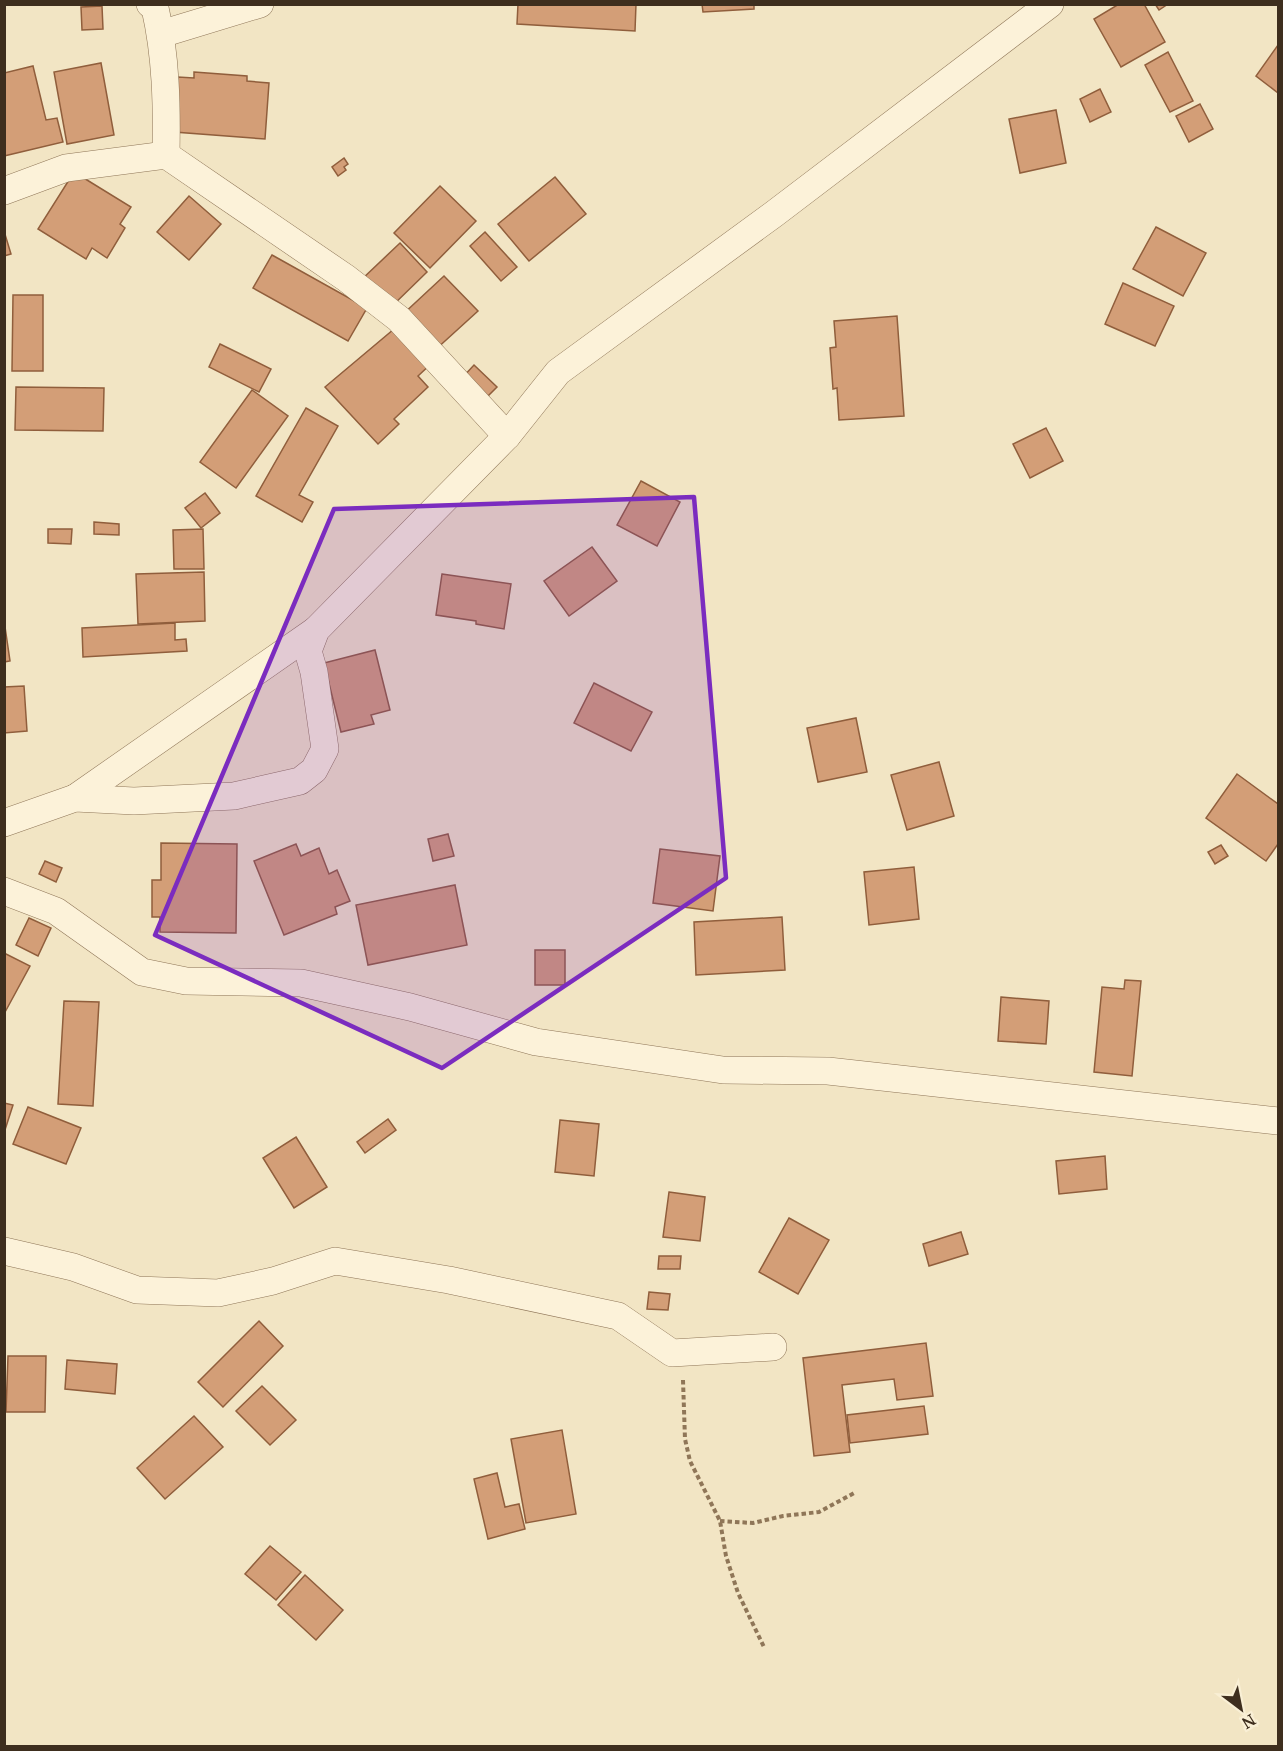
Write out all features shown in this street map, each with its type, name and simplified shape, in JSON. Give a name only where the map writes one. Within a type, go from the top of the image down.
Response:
[{"type":"street","points":[[150,4],[155,8],[162,34],[167,102],[166,154]]},
{"type":"street","points":[[162,34],[260,4]]},
{"type":"street","points":[[4,823],[75,798],[316,630],[507,436],[558,372],[784,207],[1050,4]]},
{"type":"street","points":[[4,191],[66,168],[166,154],[346,278],[399,320],[507,436]]},
{"type":"street","points":[[75,798],[134,801],[234,796],[300,781],[314,770],[325,749],[314,672],[308,651],[316,630]]},
{"type":"street","points":[[4,891],[56,911],[142,972],[186,981],[301,983],[410,1006],[536,1042],[723,1070],[828,1071],[1278,1121]]},
{"type":"street","points":[[4,1251],[73,1267],[137,1290],[219,1293],[273,1281],[335,1261],[449,1280],[618,1316],[672,1353],[773,1347]]},
{"type":"path","points":[[682,1352],[685,1439],[690,1461],[720,1521],[726,1556],[738,1593],[764,1647]]},
{"type":"path","points":[[720,1521],[753,1523],[783,1516],[819,1512],[856,1492]]},
{"type":"highlighted area","points":[[694,497],[726,878],[442,1068],[155,935],[334,509]]},
{"type":"building","points":[[518,4],[636,4],[635,31],[517,24]]},
{"type":"building","points":[[702,4],[754,4],[754,9],[703,12]]},
{"type":"building","points":[[1119,4],[1144,4],[1165,42],[1121,67],[1094,19]]},
{"type":"building","points":[[1155,4],[1168,4],[1159,10]]},
{"type":"building","points":[[102,6],[103,29],[82,30],[81,7]]},
{"type":"building","points":[[1278,45],[1278,93],[1256,76]]},
{"type":"building","points":[[1168,52],[1193,101],[1170,112],[1145,65]]},
{"type":"building","points":[[101,63],[114,135],[67,144],[54,72]]},
{"type":"building","points":[[33,66],[46,120],[57,118],[63,142],[4,156],[4,73]]},
{"type":"building","points":[[194,72],[247,76],[247,81],[269,83],[265,139],[174,132],[178,77],[194,78]]},
{"type":"building","points":[[1100,89],[1111,112],[1090,122],[1080,99]]},
{"type":"building","points":[[1200,104],[1213,129],[1189,142],[1176,116]]},
{"type":"building","points":[[1056,110],[1066,163],[1020,173],[1009,119]]},
{"type":"building","points":[[344,158],[348,164],[344,167],[346,170],[338,176],[332,167]]},
{"type":"building","points":[[74,172],[131,207],[120,224],[125,228],[107,258],[92,248],[86,259],[38,229]]},
{"type":"building","points":[[555,177],[586,214],[529,261],[498,224]]},
{"type":"building","points":[[440,186],[476,221],[430,268],[394,233]]},
{"type":"building","points":[[189,196],[221,224],[189,260],[157,232]]},
{"type":"building","points":[[1156,227],[1206,253],[1183,296],[1133,269]]},
{"type":"building","points":[[4,231],[11,254],[4,256]]},
{"type":"building","points":[[485,232],[517,267],[501,281],[470,246]]},
{"type":"building","points":[[400,243],[427,272],[388,310],[360,281]]},
{"type":"building","points":[[272,255],[367,308],[348,341],[253,288]]},
{"type":"building","points":[[444,276],[478,311],[434,351],[401,316]]},
{"type":"building","points":[[1123,283],[1174,306],[1155,346],[1105,324]]},
{"type":"building","points":[[13,295],[43,295],[43,371],[12,371]]},
{"type":"building","points":[[897,316],[904,416],[839,420],[837,388],[833,389],[830,348],[836,347],[834,321]]},
{"type":"building","points":[[400,324],[434,361],[418,376],[428,387],[394,419],[399,424],[378,444],[325,387]]},
{"type":"building","points":[[220,344],[271,369],[259,392],[209,367]]},
{"type":"building","points":[[474,365],[497,387],[484,400],[462,378]]},
{"type":"building","points":[[16,387],[104,388],[103,431],[15,430]]},
{"type":"building","points":[[252,390],[288,416],[236,488],[200,462]]},
{"type":"building","points":[[306,408],[338,426],[299,495],[313,502],[302,522],[256,496]]},
{"type":"building","points":[[1046,428],[1063,461],[1030,478],[1013,444]]},
{"type":"building","points":[[641,481],[680,502],[657,546],[617,525]]},
{"type":"building","points":[[205,493],[220,513],[201,528],[185,508]]},
{"type":"building","points":[[94,522],[119,524],[119,535],[94,534]]},
{"type":"building","points":[[48,529],[72,529],[71,544],[48,543]]},
{"type":"building","points":[[203,529],[204,569],[174,569],[173,530]]},
{"type":"building","points":[[592,547],[617,581],[569,616],[544,581]]},
{"type":"building","points":[[204,572],[205,621],[138,624],[136,574]]},
{"type":"building","points":[[442,574],[511,584],[504,629],[476,624],[476,621],[436,615]]},
{"type":"building","points":[[4,620],[10,661],[4,662]]},
{"type":"building","points":[[175,623],[175,640],[186,639],[187,651],[83,657],[82,628]]},
{"type":"building","points":[[375,650],[390,710],[371,715],[374,724],[341,732],[324,663]]},
{"type":"building","points":[[594,683],[652,712],[631,751],[574,723]]},
{"type":"building","points":[[24,686],[27,731],[4,733],[4,687]]},
{"type":"building","points":[[856,718],[867,772],[818,782],[807,728]]},
{"type":"building","points":[[939,762],[954,816],[907,830],[891,775]]},
{"type":"building","points":[[1237,774],[1278,804],[1278,844],[1266,861],[1206,818]]},
{"type":"building","points":[[448,834],[454,856],[433,861],[428,839]]},
{"type":"building","points":[[161,843],[237,844],[236,933],[160,932],[160,917],[152,917],[152,880],[161,880]]},
{"type":"building","points":[[296,844],[301,856],[319,848],[329,874],[337,870],[350,901],[335,907],[337,914],[284,935],[254,861]]},
{"type":"building","points":[[1221,845],[1228,856],[1215,864],[1208,852]]},
{"type":"building","points":[[660,849],[720,856],[713,911],[653,903]]},
{"type":"building","points":[[45,861],[62,868],[56,882],[39,874]]},
{"type":"building","points":[[914,867],[919,919],[869,925],[864,872]]},
{"type":"building","points":[[455,885],[467,945],[368,965],[356,905]]},
{"type":"building","points":[[782,917],[785,970],[696,975],[694,922]]},
{"type":"building","points":[[29,918],[51,928],[38,956],[16,945]]},
{"type":"building","points":[[535,950],[565,950],[565,985],[535,985]]},
{"type":"building","points":[[4,953],[30,966],[4,1014]]},
{"type":"building","points":[[1125,980],[1141,981],[1132,1076],[1094,1072],[1102,987],[1124,989]]},
{"type":"building","points":[[1001,997],[1049,1001],[1046,1044],[998,1041]]},
{"type":"building","points":[[64,1001],[99,1002],[93,1106],[58,1104]]},
{"type":"building","points":[[4,1103],[13,1105],[4,1133]]},
{"type":"building","points":[[28,1107],[81,1128],[66,1164],[13,1144]]},
{"type":"building","points":[[388,1119],[396,1130],[365,1153],[357,1142]]},
{"type":"building","points":[[560,1120],[599,1124],[594,1176],[555,1172]]},
{"type":"building","points":[[296,1137],[327,1187],[294,1208],[263,1158]]},
{"type":"building","points":[[1105,1156],[1107,1189],[1059,1194],[1056,1161]]},
{"type":"building","points":[[669,1192],[705,1197],[700,1241],[663,1237]]},
{"type":"building","points":[[789,1218],[829,1240],[798,1294],[759,1272]]},
{"type":"building","points":[[961,1232],[968,1254],[929,1266],[923,1244]]},
{"type":"building","points":[[659,1256],[681,1256],[680,1269],[658,1269]]},
{"type":"building","points":[[649,1292],[670,1294],[668,1310],[647,1309]]},
{"type":"building","points":[[259,1321],[283,1346],[223,1407],[198,1382]]},
{"type":"building","points":[[926,1343],[933,1396],[897,1400],[894,1379],[842,1385],[850,1452],[814,1456],[803,1358]]},
{"type":"building","points":[[8,1356],[46,1356],[45,1412],[6,1412]]},
{"type":"building","points":[[67,1360],[117,1364],[115,1394],[65,1389]]},
{"type":"building","points":[[262,1386],[296,1420],[270,1445],[236,1411]]},
{"type":"building","points":[[924,1406],[928,1434],[850,1443],[847,1415]]},
{"type":"building","points":[[194,1416],[223,1447],[165,1499],[137,1468]]},
{"type":"building","points":[[562,1430],[576,1514],[526,1523],[511,1439]]},
{"type":"building","points":[[497,1473],[505,1507],[519,1504],[525,1529],[488,1539],[474,1479]]},
{"type":"building","points":[[270,1546],[301,1572],[276,1600],[245,1574]]},
{"type":"building","points":[[305,1575],[343,1610],[316,1640],[278,1605]]}]
